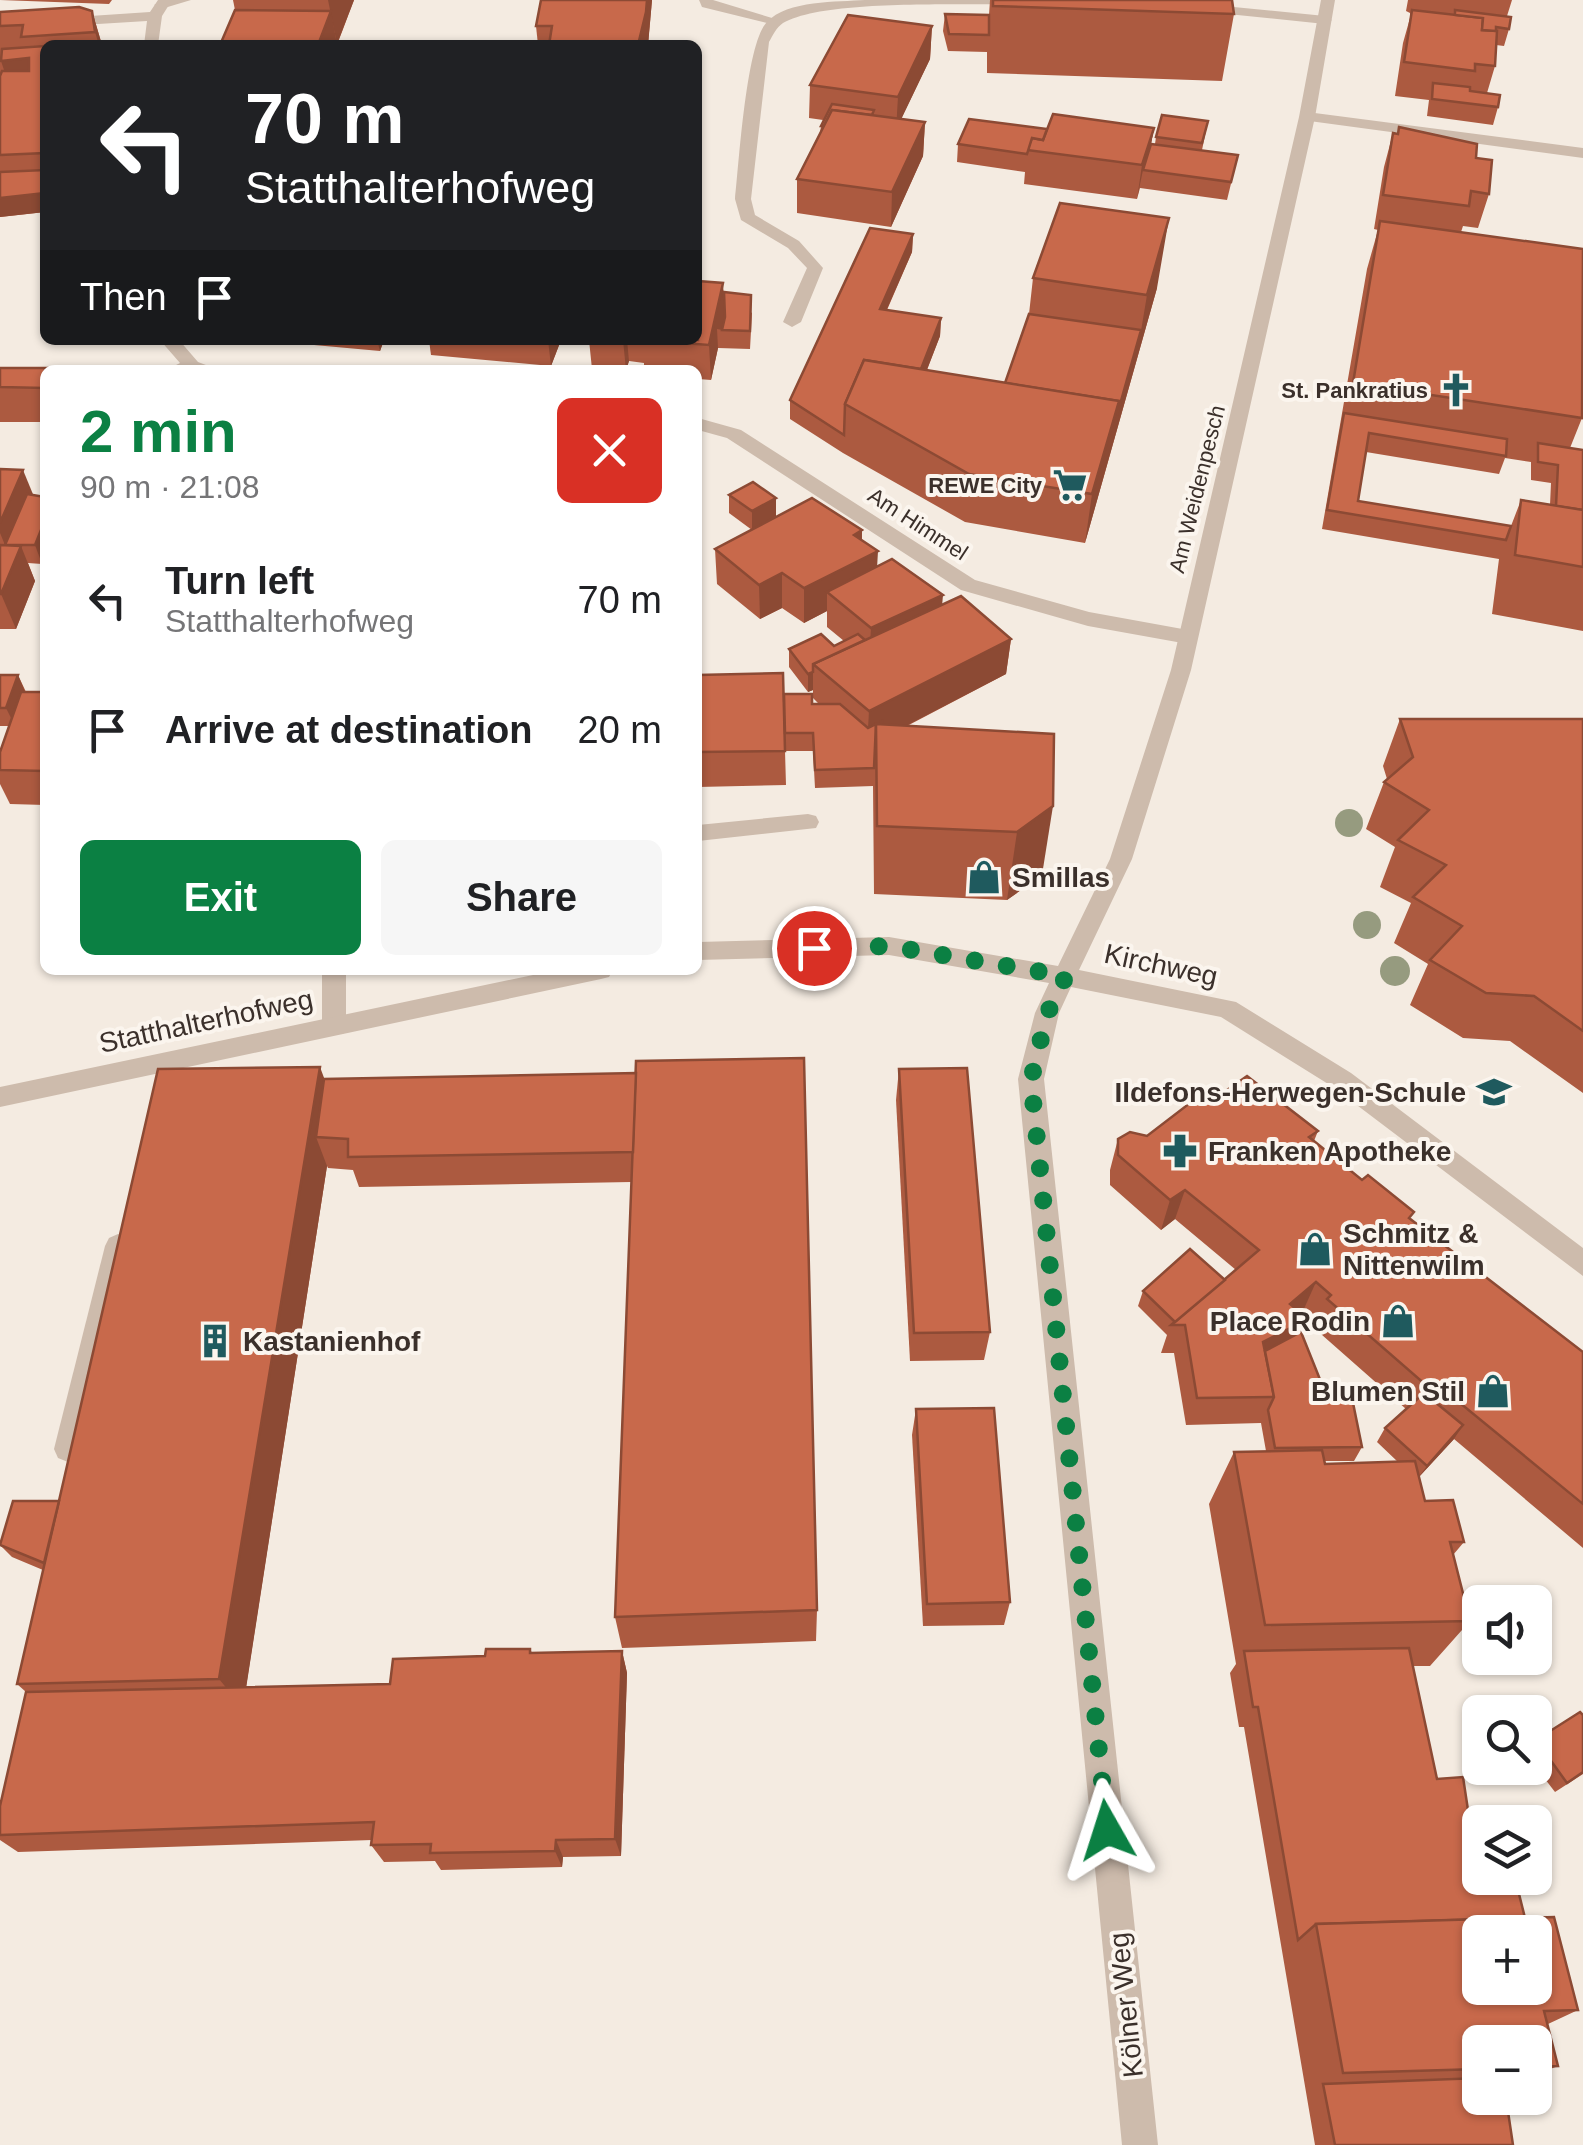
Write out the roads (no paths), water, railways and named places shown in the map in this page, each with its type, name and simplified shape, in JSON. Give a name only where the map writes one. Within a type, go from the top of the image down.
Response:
[{"type":"street","points":[[0,26],[160,7],[184,0]]},
{"type":"street","points":[[706,0],[706,4],[775,21],[800,12],[846,6],[1000,0]]},
{"type":"street","points":[[152,40],[160,7]]},
{"type":"street","points":[[1195,8],[1327,10]]},
{"type":"street","name":"Am Weidenpesch","points":[[1066,976],[1121,859],[1160,742],[1188,637],[1307,117],[1327,10]]},
{"type":"street","points":[[775,21],[762,42],[743,199],[747,216],[771,234],[804,248],[815,268],[792,322]]},
{"type":"street","points":[[1307,117],[1583,153]]},
{"type":"street","points":[[172,345],[189,365]]},
{"type":"street","name":"Am Himmel","points":[[702,425],[734,434],[968,586],[1088,619],[1188,637]]},
{"type":"street","points":[[702,833],[808,822]]},
{"type":"street","points":[[702,951],[889,946],[1066,976]]},
{"type":"street","points":[[334,975],[334,1024]]},
{"type":"street","name":"Statthalterhofweg","points":[[0,1097],[577,975]]},
{"type":"street","name":"Kirchweg","points":[[1066,976],[1227,1009],[1342,1080],[1583,1264]]},
{"type":"street","name":"Kölner Weg","points":[[1066,976],[1047,1014],[1031,1080],[1140,2145]]},
{"type":"street","points":[[153,1100],[162,1062]]},
{"type":"street","points":[[68,1450],[125,1217]]},
{"type":"place","name":"St. Pankratius","points":[[1456,390]]},
{"type":"place","name":"REWE City","points":[[1070,485]]},
{"type":"place","name":"Smillas","points":[[984,877]]},
{"type":"place","name":"Ildefons-Herwegen-Schule","points":[[1494,1092]]},
{"type":"place","name":"Franken Apotheke","points":[[1180,1151]]},
{"type":"place","name":"Schmitz & Nittenwilm","points":[[1315,1249]]},
{"type":"place","name":"Place Rodin","points":[[1398,1321]]},
{"type":"place","name":"Kastanienhof","points":[[215,1341]]},
{"type":"place","name":"Blumen Stil","points":[[1493,1391]]}]
